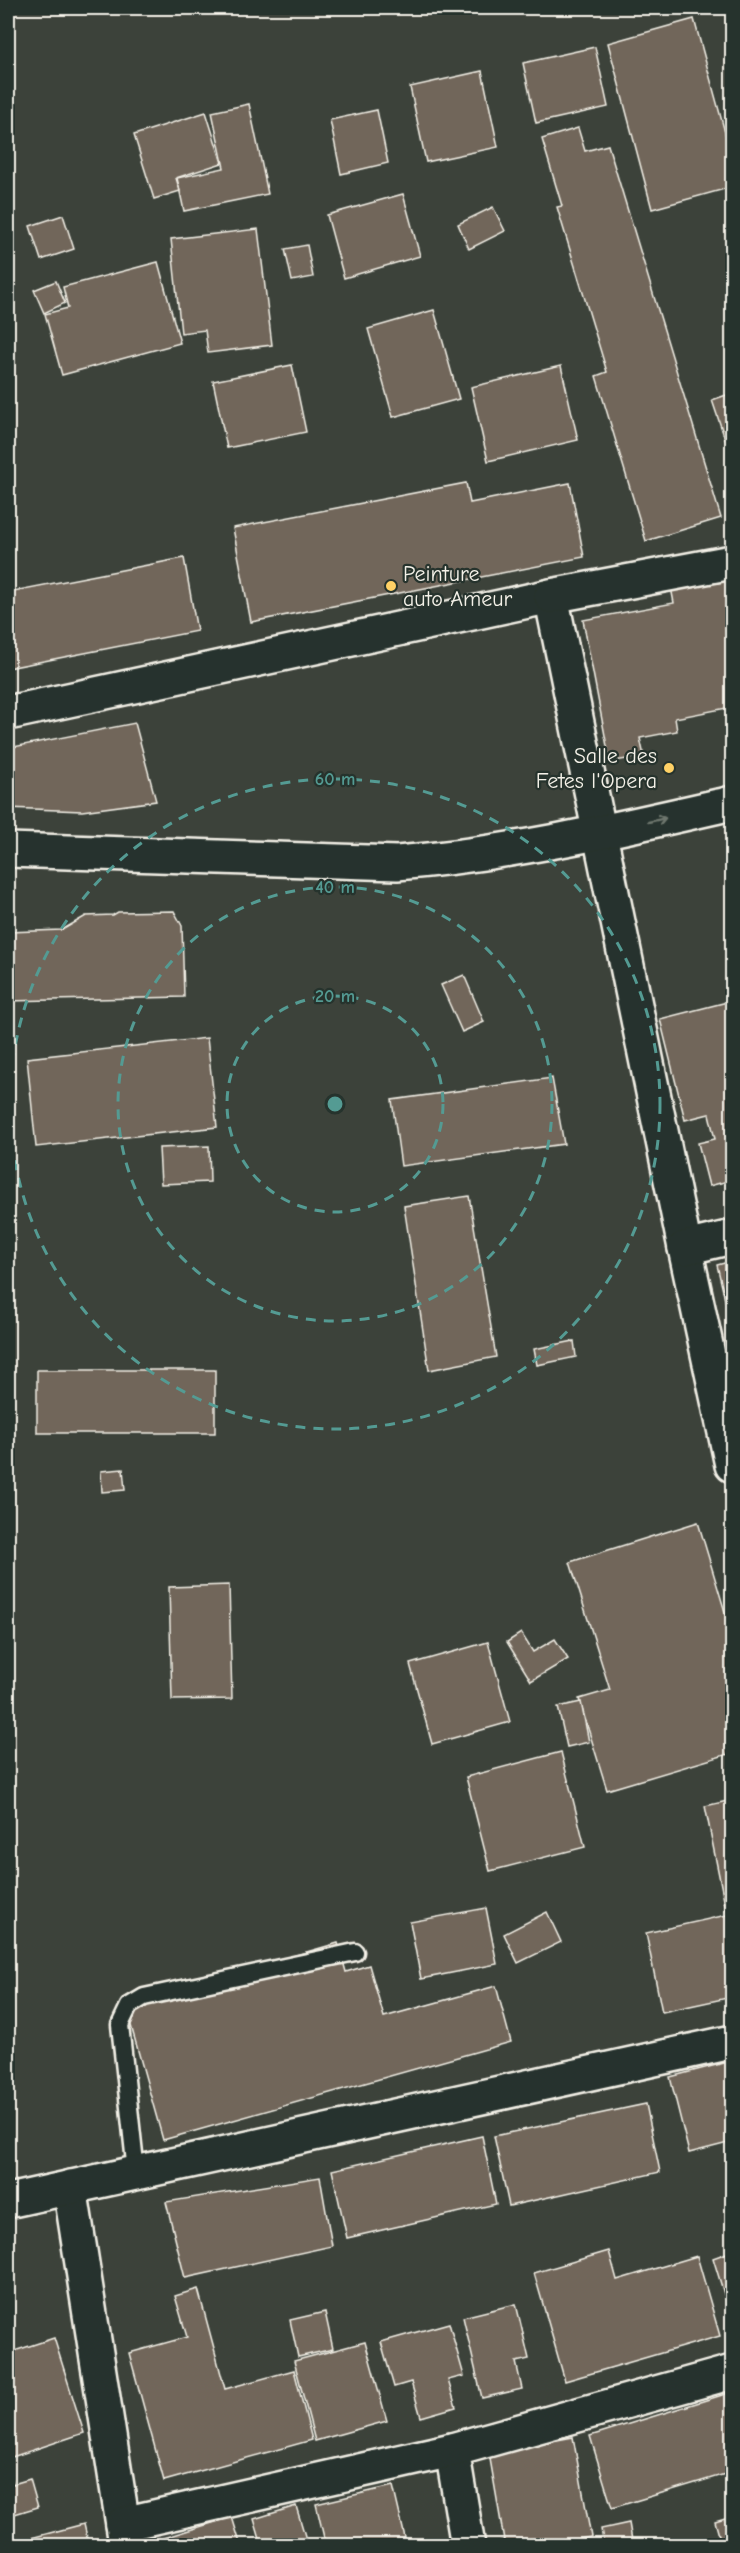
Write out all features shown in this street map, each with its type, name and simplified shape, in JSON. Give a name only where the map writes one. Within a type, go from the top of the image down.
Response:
[{"type":"street","points":[[8,713],[550,596],[732,562]]},
{"type":"street","points":[[550,596],[732,1465]]},
{"type":"street","points":[[8,850],[397,863],[457,858],[600,832],[732,802]]},
{"type":"street","points":[[685,1248],[732,1237]]},
{"type":"street","points":[[8,2201],[732,2042]]},
{"type":"street","points":[[70,2187],[125,2535],[452,2450],[732,2372]]},
{"type":"street","points":[[452,2450],[468,2546]]},
{"type":"lane","points":[[136,2172],[120,2025],[129,2006],[144,1997],[355,1952]]},
{"type":"building","points":[[694,19],[732,158],[732,187],[652,209],[608,43]]},
{"type":"building","points":[[595,47],[608,107],[536,123],[523,63]]},
{"type":"building","points":[[482,71],[498,147],[426,162],[410,87]]},
{"type":"building","points":[[249,104],[268,194],[184,211],[177,178],[224,168],[212,112]]},
{"type":"building","points":[[377,110],[388,163],[341,174],[330,120]]},
{"type":"building","points":[[206,112],[222,163],[176,178],[180,191],[154,199],[134,135]]},
{"type":"building","points":[[578,128],[585,151],[608,145],[721,518],[646,541],[596,376],[607,372],[557,207],[562,206],[542,139]]},
{"type":"building","points":[[403,194],[420,256],[344,278],[327,215]]},
{"type":"building","points":[[493,207],[505,231],[469,249],[458,224]]},
{"type":"building","points":[[63,215],[74,249],[41,260],[30,226]]},
{"type":"building","points":[[258,229],[272,345],[208,353],[205,330],[181,333],[171,239]]},
{"type":"building","points":[[307,245],[313,277],[292,281],[285,249]]},
{"type":"building","points":[[158,262],[180,343],[62,375],[45,314],[68,308],[63,287]]},
{"type":"building","points":[[56,281],[65,303],[44,313],[34,290]]},
{"type":"building","points":[[434,310],[459,399],[393,417],[368,329]]},
{"type":"building","points":[[292,365],[306,432],[227,448],[213,381]]},
{"type":"building","points":[[561,366],[578,440],[488,461],[471,387]]},
{"type":"building","points":[[732,393],[732,446],[728,448],[712,400]]},
{"type":"building","points":[[466,483],[470,503],[570,483],[584,557],[251,622],[233,528]]},
{"type":"building","points":[[184,558],[197,631],[8,668],[8,592]]},
{"type":"building","points":[[728,566],[732,588],[732,707],[675,718],[677,731],[640,738],[644,756],[610,762],[583,620],[674,603],[669,577]]},
{"type":"building","points":[[135,723],[156,801],[82,811],[8,808],[8,748]]},
{"type":"building","points":[[174,911],[182,926],[184,997],[8,1001],[8,932],[62,930],[86,916],[113,915],[118,912]]},
{"type":"building","points":[[464,975],[484,1022],[462,1032],[441,985]]},
{"type":"building","points":[[731,1001],[732,1180],[709,1186],[698,1143],[715,1139],[709,1114],[685,1120],[660,1019]]},
{"type":"building","points":[[207,1038],[217,1127],[36,1147],[27,1058]]},
{"type":"building","points":[[552,1078],[564,1144],[401,1166],[392,1100]]},
{"type":"building","points":[[209,1146],[210,1182],[161,1184],[159,1148]]},
{"type":"building","points":[[469,1196],[496,1357],[429,1370],[404,1206]]},
{"type":"building","points":[[732,1261],[732,1330],[717,1265]]},
{"type":"building","points":[[574,1341],[576,1357],[537,1365],[534,1349]]},
{"type":"building","points":[[37,1370],[215,1370],[215,1433],[37,1433]]},
{"type":"building","points":[[123,1469],[125,1490],[102,1492],[101,1471]]},
{"type":"building","points":[[698,1522],[732,1635],[732,1753],[607,1790],[579,1699],[610,1690],[570,1562]]},
{"type":"building","points":[[229,1585],[232,1699],[172,1700],[169,1587]]},
{"type":"building","points":[[521,1633],[533,1652],[555,1639],[568,1659],[531,1681],[507,1642]]},
{"type":"building","points":[[488,1642],[510,1722],[432,1744],[410,1664]]},
{"type":"building","points":[[581,1702],[589,1742],[567,1747],[558,1707]]},
{"type":"building","points":[[561,1752],[585,1847],[490,1871],[466,1777]]},
{"type":"building","points":[[732,1800],[732,1997],[662,2012],[646,1933],[727,1915],[705,1806]]},
{"type":"building","points":[[486,1908],[497,1964],[421,1979],[410,1922]]},
{"type":"building","points":[[547,1912],[561,1942],[518,1963],[504,1934]]},
{"type":"building","points":[[338,1943],[346,1972],[369,1965],[384,2017],[496,1986],[511,2042],[163,2140],[125,2004]]},
{"type":"building","points":[[732,2061],[732,2142],[689,2153],[670,2077]]},
{"type":"building","points":[[646,2104],[660,2172],[509,2206],[494,2136]]},
{"type":"building","points":[[482,2136],[496,2204],[347,2238],[332,2170]]},
{"type":"building","points":[[320,2177],[332,2246],[185,2278],[166,2202]]},
{"type":"building","points":[[609,2251],[617,2280],[697,2256],[720,2336],[565,2381],[534,2273]]},
{"type":"building","points":[[732,2251],[732,2320],[713,2258]]},
{"type":"building","points":[[198,2289],[225,2389],[294,2370],[312,2440],[164,2481],[129,2353],[187,2337],[175,2296]]},
{"type":"building","points":[[516,2304],[529,2359],[516,2362],[522,2389],[482,2398],[463,2317]]},
{"type":"building","points":[[325,2312],[333,2349],[298,2357],[290,2320]]},
{"type":"building","points":[[449,2323],[464,2376],[448,2380],[456,2407],[421,2417],[411,2382],[394,2387],[381,2342]]},
{"type":"building","points":[[54,2338],[84,2433],[12,2457],[8,2444],[8,2353]]},
{"type":"building","points":[[365,2342],[387,2421],[315,2441],[294,2361]]},
{"type":"building","points":[[732,2392],[732,2472],[612,2508],[590,2436]]},
{"type":"building","points":[[573,2437],[591,2537],[544,2546],[498,2546],[498,2542],[504,2540],[489,2453]]},
{"type":"building","points":[[8,2468],[13,2484],[30,2479],[38,2507],[8,2516]]},
{"type":"building","points":[[393,2486],[407,2546],[326,2546],[316,2504]]},
{"type":"building","points":[[296,2506],[308,2546],[262,2546],[254,2519]]},
{"type":"building","points":[[732,2516],[732,2536],[720,2539],[715,2521]]},
{"type":"building","points":[[232,2517],[241,2546],[165,2546],[163,2538]]},
{"type":"building","points":[[629,2523],[633,2546],[604,2546],[601,2529]]},
{"type":"building","points":[[84,2524],[89,2546],[8,2546],[8,2544]]},
{"type":"place","name":"Peinture auto Ameur","points":[[391,586]]},
{"type":"place","name":"Salle des Fetes l'Opera","points":[[669,768]]}]
